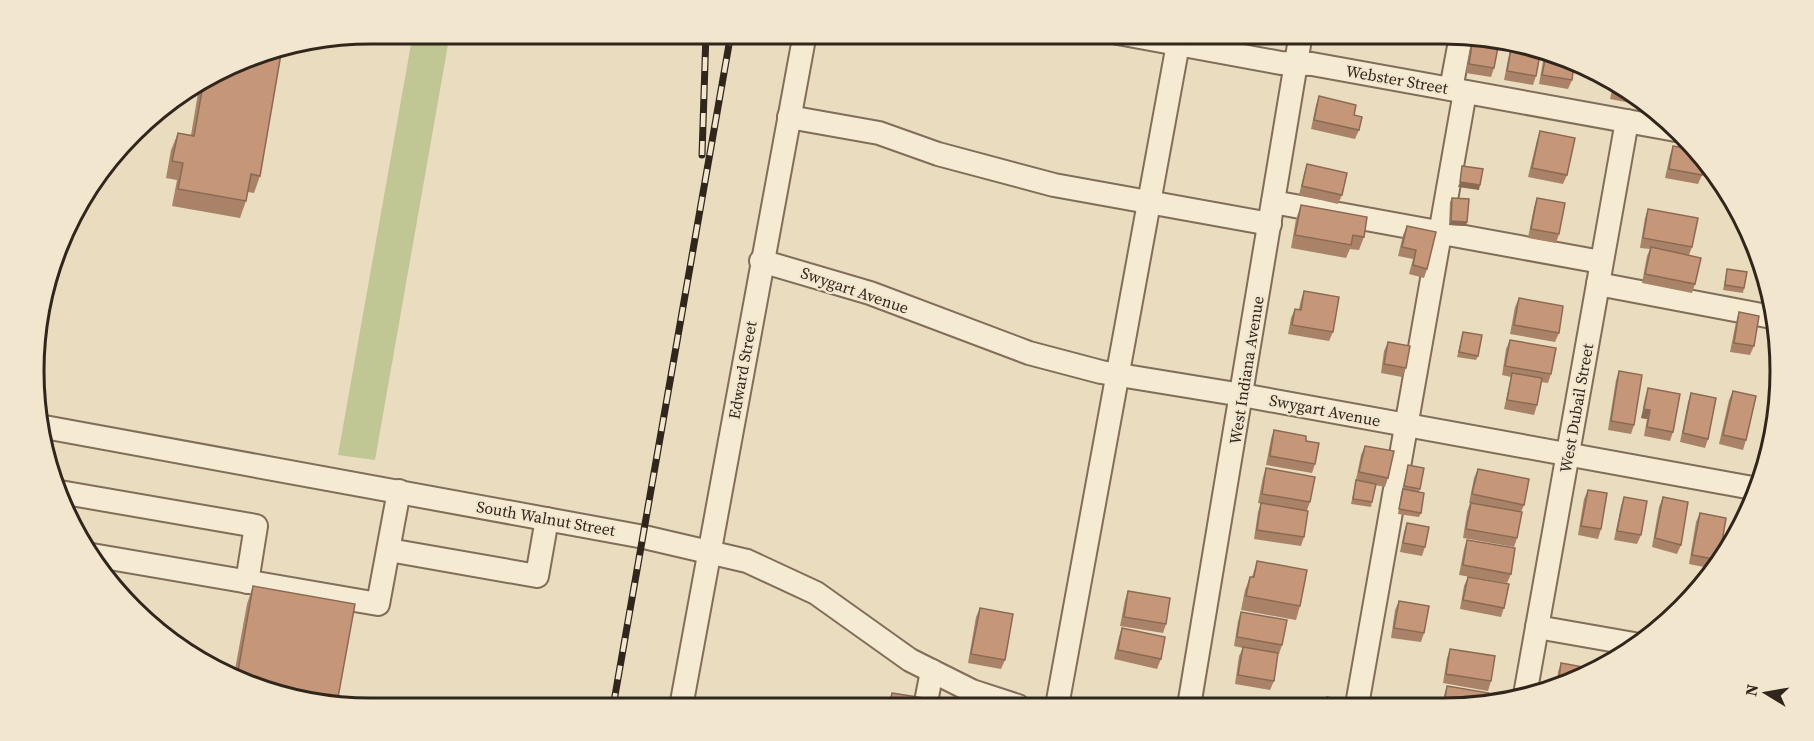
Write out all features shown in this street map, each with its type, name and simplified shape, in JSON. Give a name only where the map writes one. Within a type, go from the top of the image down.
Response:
[{"type":"street","name":"Edward Street","points":[[683,698],[803,44]]},
{"type":"street","points":[[1058,698],[1178,44]]},
{"type":"street","name":"Webster Street","points":[[1200,44],[1281,63],[1296,63],[1458,90],[1662,127]]},
{"type":"street","name":"West Indiana Avenue","points":[[1190,698],[1299,44]]},
{"type":"street","points":[[1358,698],[1441,233],[1458,90],[1461,44]]},
{"type":"street","points":[[789,117],[879,133],[939,154],[1054,185],[1148,202],[1271,213],[1441,233],[1766,315]]},
{"type":"street","name":"West Dubail Street","points":[[1527,686],[1627,121]]},
{"type":"street","name":"Swygart Avenue","points":[[762,261],[870,293],[1029,353],[1118,374],[1749,487]]},
{"type":"street","name":"South Walnut Street","points":[[49,428],[547,519],[747,561],[816,593],[910,660],[972,691],[993,698]]},
{"type":"street","points":[[102,557],[378,604],[399,491]]},
{"type":"street","points":[[67,493],[256,526],[247,582]]},
{"type":"street","points":[[389,550],[537,576],[547,519]]},
{"type":"street","points":[[1537,627],[1624,642]]},
{"type":"street","points":[[927,698],[932,671]]},
{"type":"green space","points":[[411,44],[448,44],[375,460],[338,455]]},
{"type":"building","points":[[1472,45],[1498,48],[1494,68],[1469,64]]},
{"type":"building","points":[[1511,51],[1539,58],[1536,76],[1507,71]]},
{"type":"building","points":[[281,57],[260,176],[251,174],[246,201],[178,189],[183,163],[172,161],[178,133],[194,136],[202,90],[245,68]]},
{"type":"building","points":[[1545,60],[1573,70],[1572,80],[1542,75]]},
{"type":"building","points":[[1319,96],[1356,105],[1354,115],[1362,117],[1359,130],[1314,120]]},
{"type":"building","points":[[1540,131],[1575,138],[1567,175],[1532,168]]},
{"type":"building","points":[[1673,146],[1683,148],[1702,170],[1702,175],[1669,169]]},
{"type":"building","points":[[1307,164],[1347,173],[1342,195],[1302,186]]},
{"type":"building","points":[[1462,166],[1483,169],[1480,185],[1460,182]]},
{"type":"building","points":[[1452,198],[1469,199],[1467,222],[1451,221]]},
{"type":"building","points":[[1537,198],[1565,203],[1559,234],[1531,229]]},
{"type":"building","points":[[1301,205],[1367,217],[1364,237],[1353,235],[1351,245],[1295,235]]},
{"type":"building","points":[[1648,209],[1698,218],[1692,247],[1643,238]]},
{"type":"building","points":[[1407,226],[1436,232],[1427,269],[1413,265],[1416,250],[1402,247]]},
{"type":"building","points":[[1651,247],[1701,258],[1695,284],[1645,274]]},
{"type":"building","points":[[1727,269],[1747,272],[1744,288],[1725,285]]},
{"type":"building","points":[[1304,291],[1339,297],[1333,332],[1292,325],[1295,309],[1301,310]]},
{"type":"building","points":[[1519,298],[1563,306],[1559,333],[1514,325]]},
{"type":"building","points":[[1739,312],[1759,316],[1754,346],[1734,343]]},
{"type":"building","points":[[1463,332],[1482,335],[1478,356],[1459,352]]},
{"type":"building","points":[[1510,340],[1556,348],[1551,374],[1505,366]]},
{"type":"building","points":[[1388,342],[1410,346],[1406,368],[1384,364]]},
{"type":"building","points":[[1619,371],[1642,375],[1634,425],[1611,421]]},
{"type":"building","points":[[1512,373],[1542,378],[1537,405],[1507,400]]},
{"type":"building","points":[[1648,388],[1680,394],[1673,432],[1647,427],[1650,410],[1644,409]]},
{"type":"building","points":[[1733,391],[1756,396],[1746,440],[1723,435]]},
{"type":"building","points":[[1691,393],[1716,398],[1708,439],[1683,433]]},
{"type":"building","points":[[1274,430],[1306,436],[1306,441],[1319,443],[1315,464],[1270,456]]},
{"type":"building","points":[[1365,446],[1394,451],[1388,478],[1359,472]]},
{"type":"building","points":[[1408,465],[1424,468],[1420,489],[1404,486]]},
{"type":"building","points":[[1266,468],[1315,477],[1310,502],[1262,494]]},
{"type":"building","points":[[1478,469],[1529,479],[1524,505],[1472,494]]},
{"type":"building","points":[[1356,480],[1376,484],[1372,502],[1353,499]]},
{"type":"building","points":[[1403,489],[1424,493],[1421,513],[1399,509]]},
{"type":"building","points":[[1588,490],[1607,493],[1601,529],[1581,526]]},
{"type":"building","points":[[1624,497],[1647,501],[1641,535],[1617,531]]},
{"type":"building","points":[[1663,497],[1688,502],[1681,545],[1655,538]]},
{"type":"building","points":[[1261,503],[1308,511],[1304,537],[1257,530]]},
{"type":"building","points":[[1471,503],[1522,512],[1517,538],[1466,529]]},
{"type":"building","points":[[1700,513],[1726,518],[1722,541],[1711,558],[1692,555]]},
{"type":"building","points":[[1407,523],[1429,527],[1425,547],[1403,543]]},
{"type":"building","points":[[1467,540],[1515,548],[1511,574],[1463,565]]},
{"type":"building","points":[[1257,561],[1307,570],[1300,606],[1246,596],[1250,577],[1254,577]]},
{"type":"building","points":[[1468,577],[1509,584],[1504,608],[1463,600]]},
{"type":"building","points":[[253,586],[355,604],[338,696],[286,686],[238,670]]},
{"type":"building","points":[[1128,591],[1170,598],[1166,624],[1124,617]]},
{"type":"building","points":[[1399,601],[1429,606],[1424,633],[1394,628]]},
{"type":"building","points":[[980,608],[1013,614],[1005,660],[971,654]]},
{"type":"building","points":[[1241,612],[1287,620],[1282,645],[1237,637]]},
{"type":"building","points":[[1122,628],[1165,637],[1161,659],[1118,650]]},
{"type":"building","points":[[1243,647],[1278,653],[1274,681],[1238,675]]},
{"type":"building","points":[[1450,649],[1495,656],[1491,681],[1446,674]]},
{"type":"building","points":[[1561,663],[1582,667],[1569,673],[1559,676]]},
{"type":"building","points":[[1447,686],[1489,693],[1486,695],[1445,698]]},
{"type":"building","points":[[892,693],[923,698],[891,698]]},
{"type":"railway","points":[[702,155],[706,44]]},
{"type":"railway","points":[[615,698],[729,44]]}]
